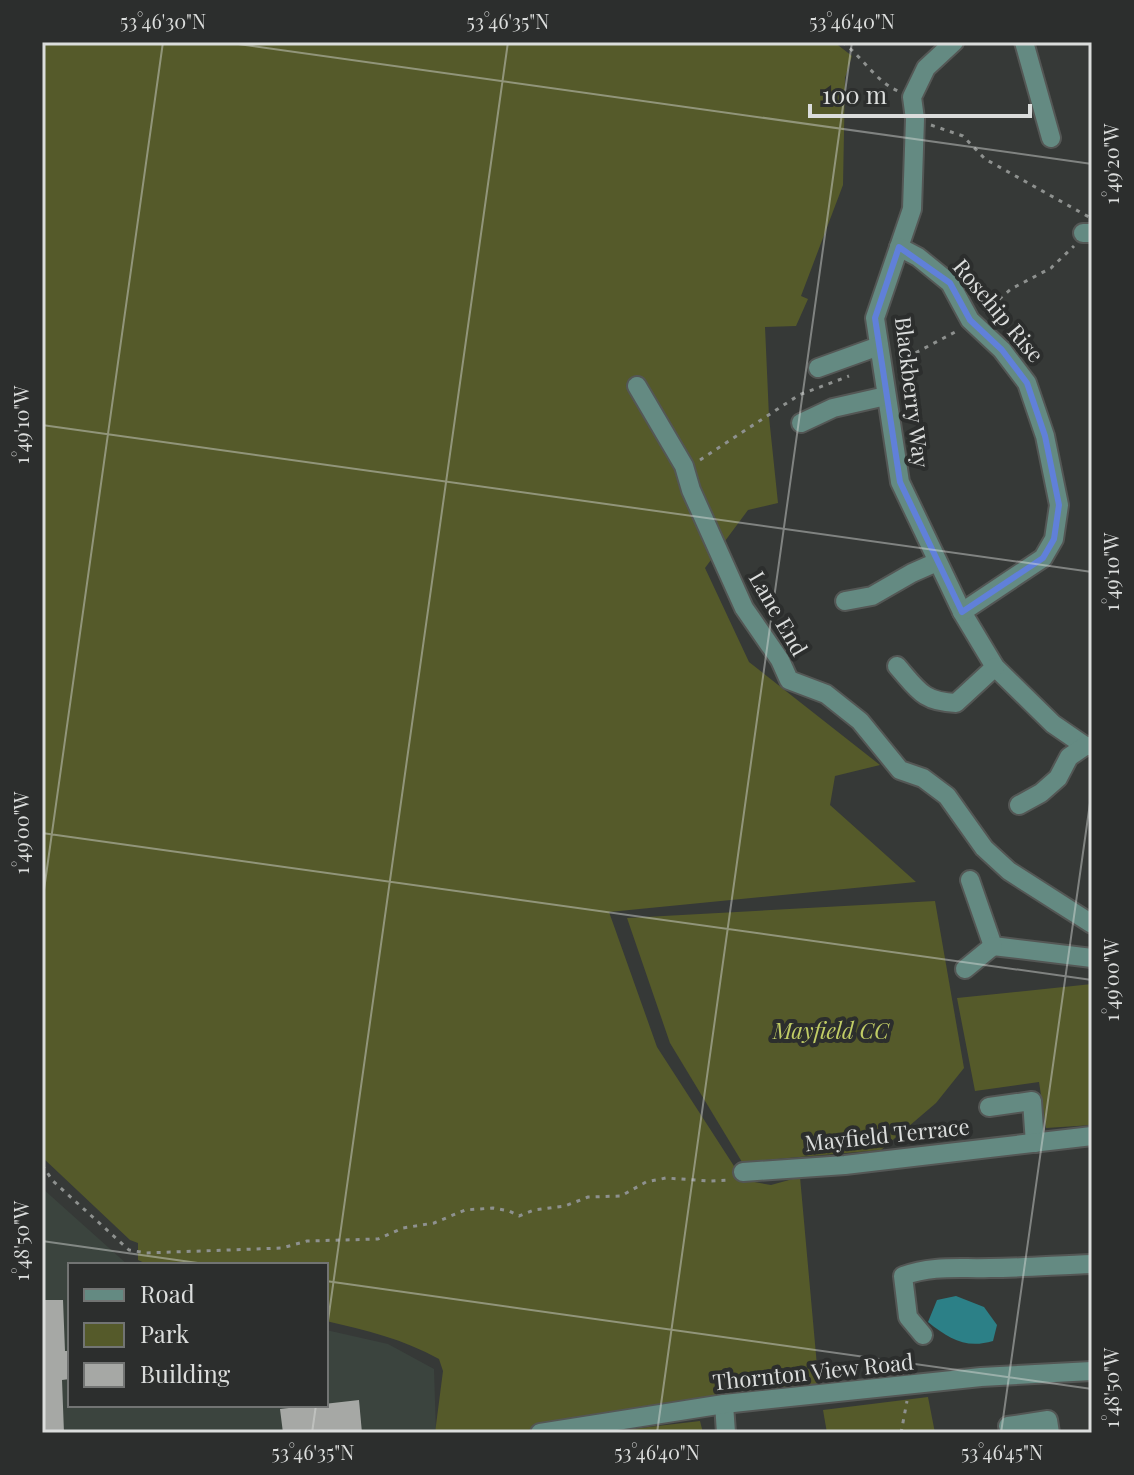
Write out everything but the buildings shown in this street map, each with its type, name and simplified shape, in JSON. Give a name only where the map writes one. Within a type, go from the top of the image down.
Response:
[{"type":"street","points":[[912,97],[926,68],[954,42]]},
{"type":"street","points":[[1024,42],[1051,138]]},
{"type":"street","name":"Blackberry Way","points":[[912,97],[915,119],[912,209],[875,318],[900,482],[962,612],[995,667],[1053,724],[1088,746]]},
{"type":"street","name":"Rosehip Rise","points":[[899,247],[918,257],[950,283],[970,320],[1002,350],[1027,383],[1045,436],[1059,505],[1054,539],[1043,558],[962,612]]},
{"type":"street","points":[[818,368],[879,346]]},
{"type":"street","name":"Lane End","points":[[637,386],[684,466],[691,490],[744,608],[780,660],[789,680],[826,694],[860,721],[900,770],[923,778],[947,796],[975,838],[1009,871],[1089,919]]},
{"type":"street","points":[[801,423],[833,408],[886,396]]},
{"type":"street","points":[[845,601],[872,596],[937,562]]},
{"type":"street","points":[[897,666],[923,696],[938,702],[956,703],[995,667]]},
{"type":"street","points":[[1019,805],[1041,793],[1058,778],[1069,757],[1088,746]]},
{"type":"street","points":[[970,880],[993,946]]},
{"type":"street","points":[[965,969],[993,946],[1092,958]]},
{"type":"street","name":"Mayfield Terrace","points":[[989,1107],[1032,1101],[1035,1143]]},
{"type":"street","name":"Mayfield Terrace","points":[[743,1172],[845,1165],[1092,1136]]},
{"type":"street","points":[[923,1335],[908,1317],[903,1276],[944,1266],[989,1268],[1092,1264]]},
{"type":"street","name":"Thornton View Road","points":[[540,1433],[724,1404],[981,1377],[1092,1371]]},
{"type":"street","points":[[724,1404],[726,1433]]},
{"type":"street","points":[[1008,1426],[1048,1420],[1050,1433]]},
{"type":"path","points":[[842,42],[885,85],[912,97]]},
{"type":"path","points":[[881,367],[933,346],[988,309],[1011,289],[1051,268],[1089,228],[985,159],[963,136],[915,119]]},
{"type":"path","points":[[684,466],[686,468],[697,462],[799,395],[850,375]]},
{"type":"path","points":[[42,1165],[53,1181],[129,1250],[158,1254],[230,1248],[282,1248],[307,1241],[378,1239],[403,1228],[434,1223],[465,1210],[493,1208],[519,1216],[534,1210],[565,1206],[588,1197],[621,1196],[646,1182],[666,1178],[743,1180],[743,1172]]},
{"type":"path","points":[[901,1433],[910,1386]]},
{"type":"highlighted area","points":[[899,247],[950,283],[970,320],[1002,350],[1027,383],[1045,436],[1059,505],[1054,539],[1043,558],[962,612],[900,482],[875,318]]},
{"type":"shaded area","points":[[42,1188],[126,1263],[68,1263],[68,1407],[328,1407],[328,1330],[388,1344],[434,1369],[436,1433],[42,1433]]},
{"type":"green space","points":[[42,42],[834,42],[852,56],[845,78],[843,185],[801,296],[808,299],[796,326],[765,327],[769,417],[778,503],[748,510],[705,568],[749,662],[880,765],[835,776],[830,805],[916,882],[609,912],[657,1047],[743,1180],[771,1185],[800,1177],[819,1388],[537,1433],[435,1433],[443,1371],[439,1359],[398,1341],[328,1322],[328,1263],[145,1263],[138,1260],[138,1243],[130,1240],[42,1157]]},
{"type":"green space","name":"Mayfield CC","points":[[935,901],[964,1068],[936,1103],[881,1150],[742,1162],[670,1043],[627,918]]},
{"type":"green space","points":[[1092,984],[1092,1125],[1046,1128],[1039,1082],[975,1091],[957,998]]},
{"type":"green space","points":[[928,1397],[935,1433],[827,1433],[823,1410]]},
{"type":"green space","points":[[700,1421],[703,1433],[598,1433]]},
{"type":"water","points":[[956,1296],[984,1307],[997,1325],[993,1341],[974,1344],[958,1341],[928,1322],[937,1300]]}]
